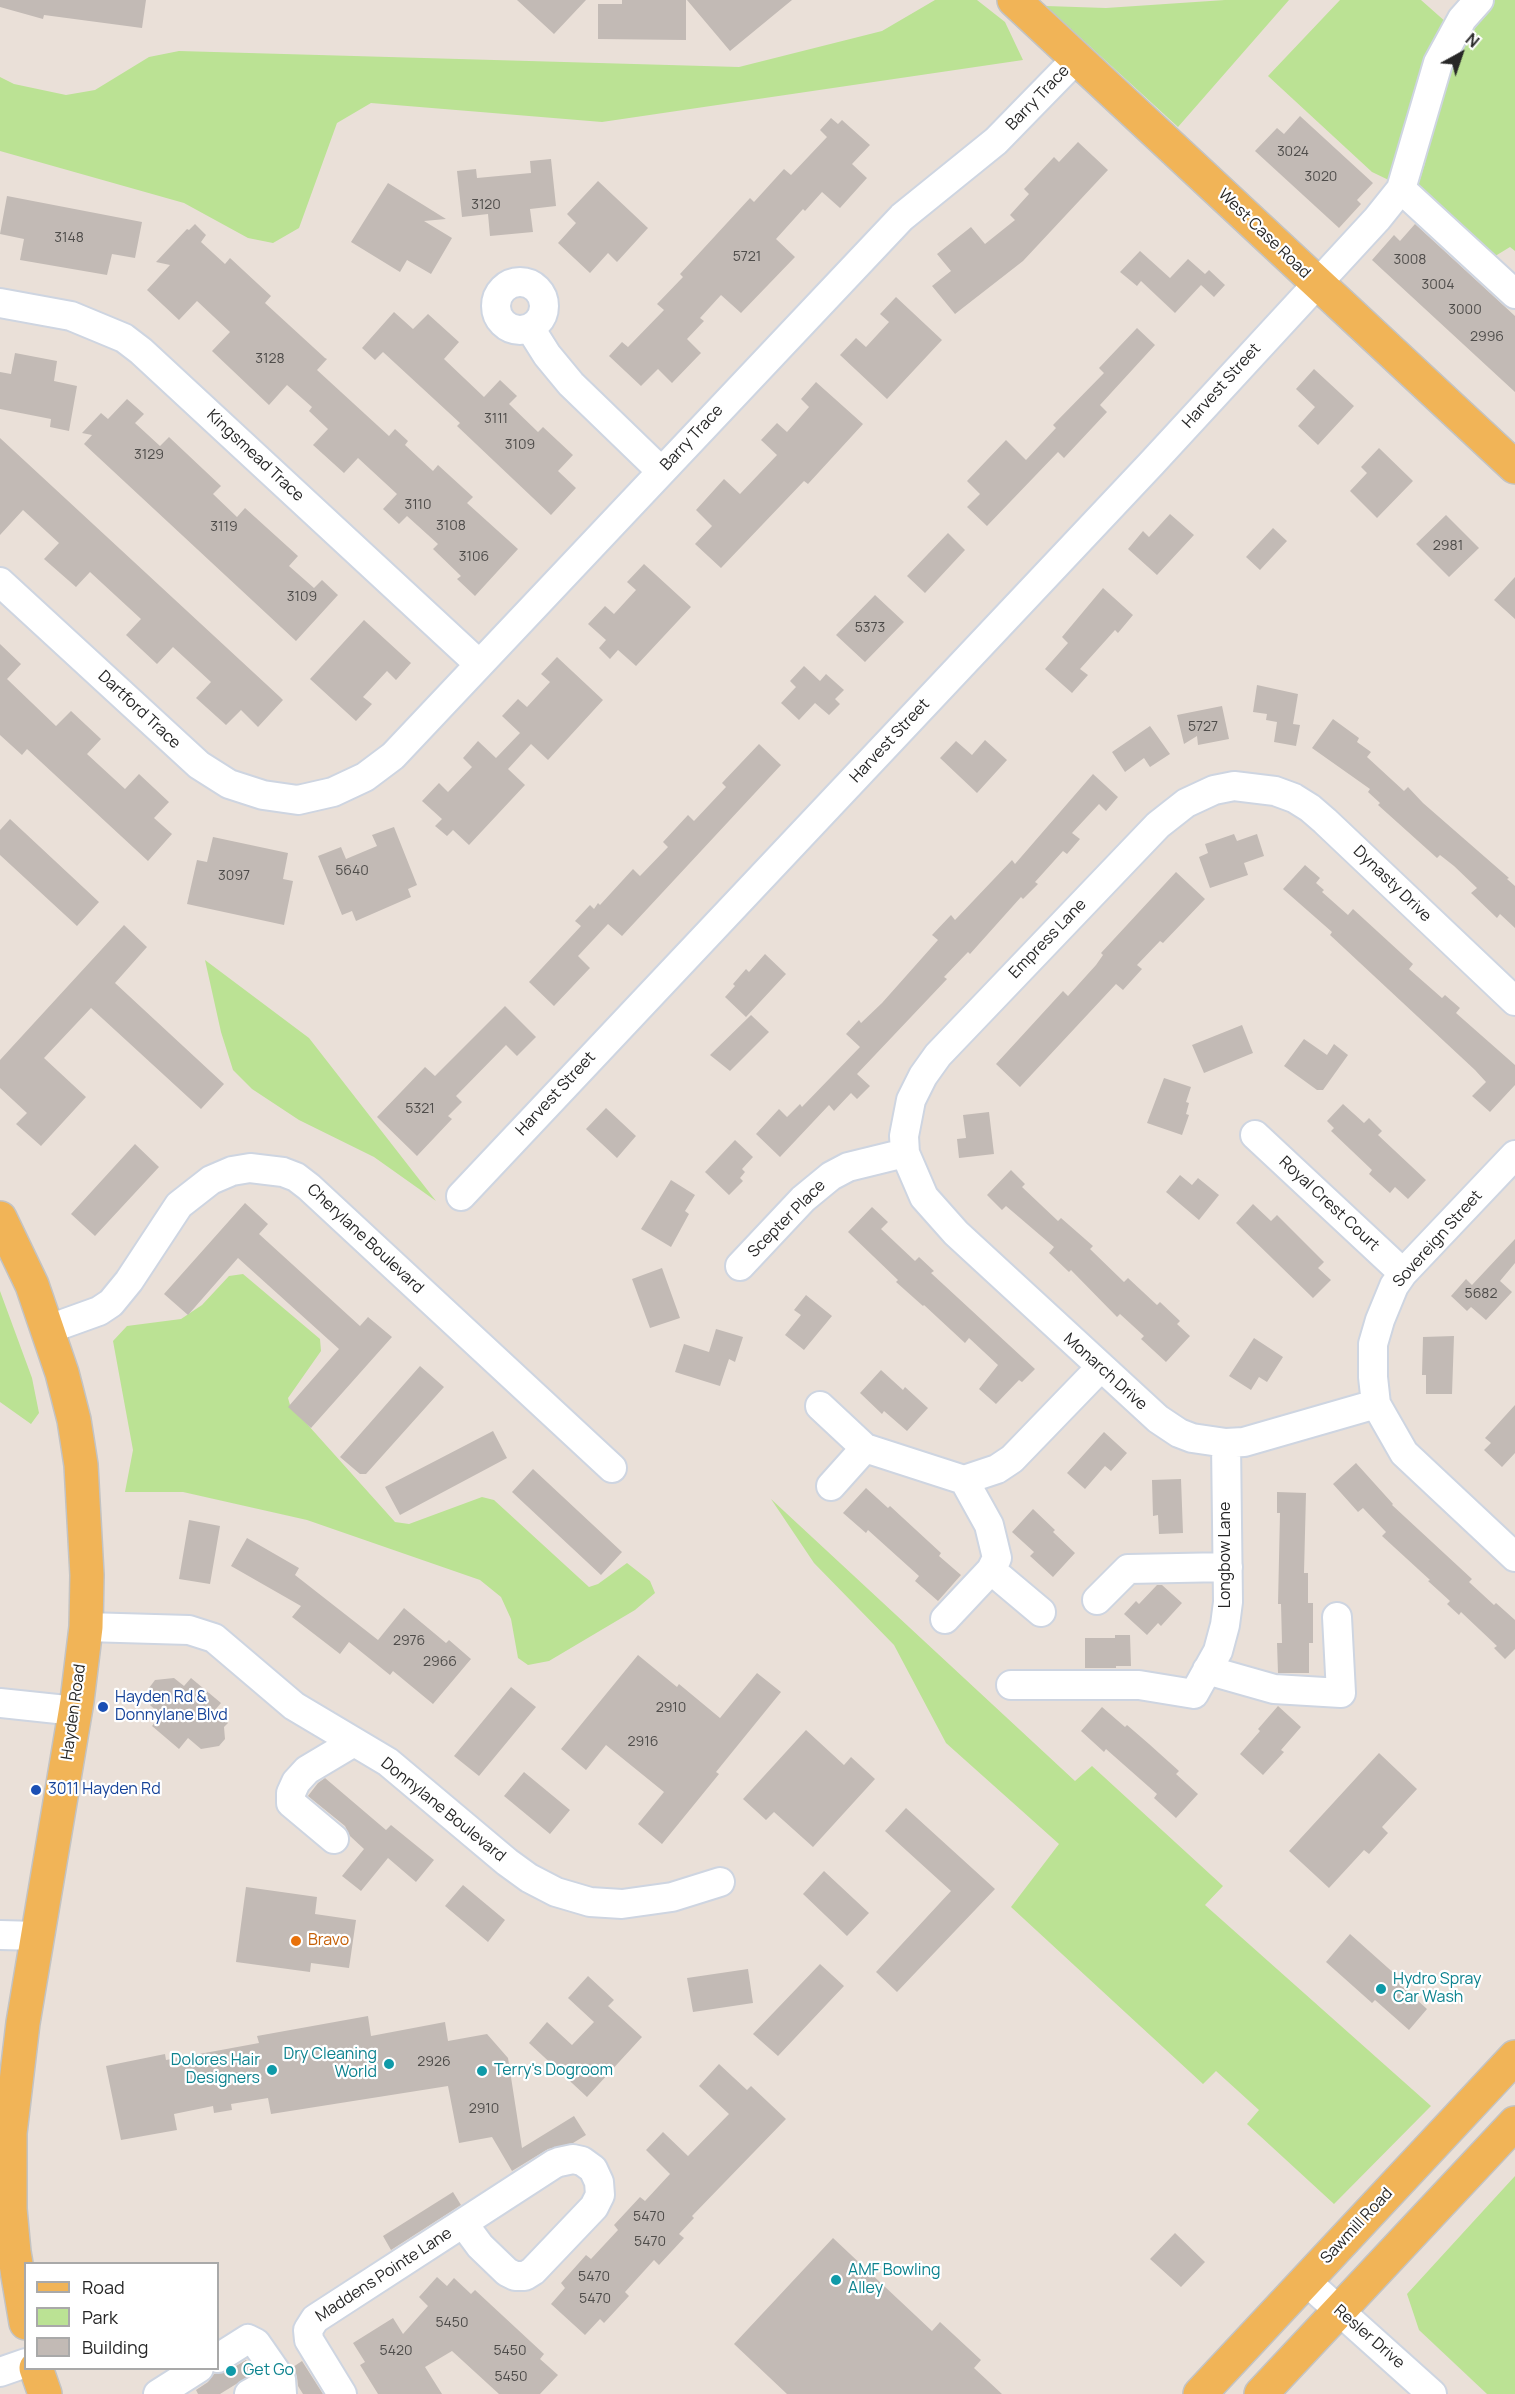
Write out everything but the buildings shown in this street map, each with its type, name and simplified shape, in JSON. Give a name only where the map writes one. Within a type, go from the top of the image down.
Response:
[{"type":"main road","name":"West Case Road","points":[[1014,0],[1078,57],[1316,283],[1515,467]]},
{"type":"main road","name":"Hayden Road","points":[[0,1218],[32,1285],[49,1329],[69,1401],[81,1465],[87,1575],[86,1627],[76,1711],[38,1936],[15,2085],[10,2133],[10,2209],[24,2311]]},
{"type":"main road","name":"Sawmill Road","points":[[1200,2394],[1515,2057]]},
{"type":"main road","points":[[1261,2394],[1515,2123]]},
{"type":"main road","points":[[37,2370],[45,2394]]},
{"type":"street","name":"Harvest Street","points":[[461,1196],[1134,481],[1377,219],[1401,189],[1411,162],[1438,63],[1462,19],[1479,0]]},
{"type":"street","name":"Barry Trace","points":[[298,800],[333,792],[365,777],[393,756],[902,217],[996,141],[1078,57]]},
{"type":"street","points":[[1401,189],[1515,294]]},
{"type":"street","name":"Kingsmead Trace","points":[[0,303],[71,316],[105,328],[132,344],[479,664]]},
{"type":"street","points":[[530,328],[547,355],[571,384],[661,471]]},
{"type":"street","name":"Dartford Trace","points":[[0,582],[199,765],[229,784],[262,795],[298,800]]},
{"type":"street","name":"Empress Lane","points":[[905,1153],[904,1136],[911,1100],[924,1076],[938,1055],[1011,978],[1171,813],[1214,790],[1234,786],[1255,787]]},
{"type":"street","name":"Dynasty Drive","points":[[1255,787],[1294,798],[1325,820],[1515,1001]]},
{"type":"street","name":"Royal Crest Court","points":[[1255,1135],[1404,1273]]},
{"type":"street","name":"Scepter Place","points":[[740,1266],[803,1199],[831,1176],[848,1167],[905,1153]]},
{"type":"street","name":"Monarch Drive","points":[[905,1153],[924,1197],[939,1215],[1100,1368],[1158,1419],[1179,1432],[1200,1440],[1226,1443],[1244,1442],[1376,1404]]},
{"type":"street","name":"Sovereign Street","points":[[1376,1404],[1373,1344],[1391,1295],[1404,1273],[1515,1155]]},
{"type":"street","name":"Cherylane Boulevard","points":[[49,1329],[99,1311],[111,1303],[129,1281],[179,1205],[211,1180],[232,1171],[250,1168],[283,1172],[296,1177],[309,1187],[612,1468]]},
{"type":"street","points":[[820,1406],[865,1448],[964,1480],[997,1469],[1012,1459],[1100,1368]]},
{"type":"street","points":[[1376,1404],[1404,1453],[1515,1557]]},
{"type":"street","name":"Longbow Lane","points":[[1201,1682],[1218,1651],[1228,1602],[1226,1443]]},
{"type":"street","points":[[831,1486],[865,1448]]},
{"type":"street","points":[[945,1619],[991,1570],[997,1558],[988,1525],[964,1480]]},
{"type":"street","points":[[1097,1600],[1128,1569],[1228,1567]]},
{"type":"street","points":[[991,1570],[1041,1612]]},
{"type":"street","points":[[1011,1686],[1201,1682],[1341,1693],[1337,1617]]},
{"type":"street","name":"Donnylane Boulevard","points":[[86,1627],[189,1630],[208,1635],[294,1706],[395,1767],[521,1873],[556,1892],[590,1902],[622,1904],[672,1896],[720,1882]]},
{"type":"street","points":[[0,1703],[76,1711]]},
{"type":"street","points":[[334,1839],[291,1803],[291,1793],[296,1782],[307,1770],[354,1742]]},
{"type":"street","points":[[0,1935],[38,1936]]},
{"type":"street","name":"Maddens Pointe Lane","points":[[342,2394],[310,2343],[308,2334],[310,2324],[318,2317],[463,2223],[563,2160],[582,2161],[593,2169],[598,2177],[600,2195],[594,2207],[533,2271],[525,2276],[515,2276],[507,2272],[477,2243],[463,2223]]},
{"type":"street","name":"Resler Drive","points":[[1306,2281],[1432,2394]]},
{"type":"street","points":[[219,2357],[248,2339],[256,2343],[281,2379],[280,2394],[258,2389],[249,2394]]},
{"type":"street","points":[[0,2372],[24,2364]]},
{"type":"street","points":[[158,2394],[197,2370]]},
{"type":"green space","points":[[935,0],[977,0],[1005,22],[1023,60],[602,122],[371,103],[337,123],[299,228],[273,243],[248,238],[184,203],[0,151],[0,77],[14,84],[66,95],[95,90],[149,57],[179,51],[739,67],[882,31]]},
{"type":"green space","points":[[1225,0],[1289,0],[1178,127],[1046,6],[1106,8]]},
{"type":"green space","points":[[1340,0],[1421,0],[1447,23],[1397,184],[1372,172],[1268,76]]},
{"type":"green space","points":[[1495,0],[1515,0],[1515,251],[1510,247],[1492,258],[1418,186],[1425,163],[1432,120],[1445,83],[1468,31]]},
{"type":"green space","points":[[205,960],[309,1038],[436,1201],[374,1157],[299,1120],[252,1089],[233,1070],[221,1032]]},
{"type":"green space","points":[[243,1274],[320,1339],[321,1351],[288,1398],[290,1405],[395,1522],[409,1524],[482,1497],[494,1500],[589,1587],[598,1584],[627,1563],[650,1581],[655,1593],[635,1610],[549,1661],[528,1665],[518,1658],[511,1619],[501,1597],[480,1580],[307,1520],[183,1492],[125,1492],[133,1450],[113,1341],[127,1326],[181,1319],[202,1305],[229,1276]]},
{"type":"green space","points":[[0,1291],[32,1378],[39,1413],[31,1424],[0,1402]]},
{"type":"green space","points":[[771,1499],[1075,1781],[1092,1766],[1223,1886],[1205,1905],[1431,2106],[1334,2204],[1247,2124],[1259,2110],[1216,2071],[1203,2084],[1011,1907],[1059,1844],[946,1743],[894,1645],[814,1563]]},
{"type":"green space","points":[[1515,2176],[1515,2394],[1487,2394],[1419,2330],[1407,2294]]},
{"type":"place","name":"Hayden Rd & Donnylane Blvd","points":[[103,1707]]},
{"type":"place","name":"3011 Hayden Rd","points":[[36,1790]]},
{"type":"place","name":"Bravo","points":[[296,1941]]},
{"type":"place","name":"Hydro Spray Car Wash","points":[[1381,1989]]},
{"type":"place","name":"Dry Cleaning World","points":[[389,2064]]},
{"type":"place","name":"Dolores Hair Designers","points":[[272,2070]]},
{"type":"place","name":"Terry's Dogroom","points":[[482,2071]]},
{"type":"place","name":"AMF Bowling Alley","points":[[836,2280]]},
{"type":"place","name":"Get Go","points":[[231,2371]]}]
